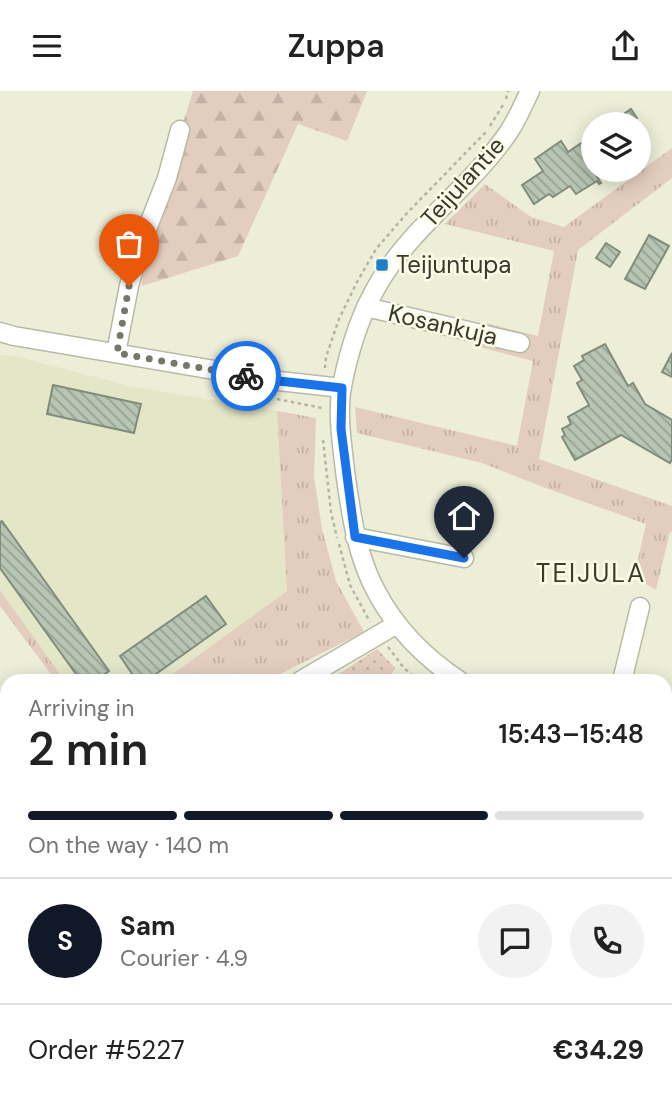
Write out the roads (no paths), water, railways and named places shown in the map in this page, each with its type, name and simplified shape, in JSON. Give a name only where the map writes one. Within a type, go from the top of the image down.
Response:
[{"type":"street","name":"Teijulantie","points":[[451,674],[421,652],[397,624],[376,592],[364,565],[355,537],[341,429],[342,388],[366,307],[380,280],[424,225],[479,168],[509,132],[530,91]]},
{"type":"street","points":[[117,353],[129,286],[140,247],[167,179],[180,130]]},
{"type":"street","name":"Kosankuja","points":[[366,307],[520,343]]},
{"type":"street","points":[[0,332],[279,381],[342,388]]},
{"type":"street","points":[[355,537],[464,558]]},
{"type":"street","points":[[624,674],[640,607]]},
{"type":"street","points":[[312,674],[397,624]]},
{"type":"place","name":"Teijuntupa","points":[[382,265]]},
{"type":"district","name":"TEIJULA","points":[[591,573]]}]
